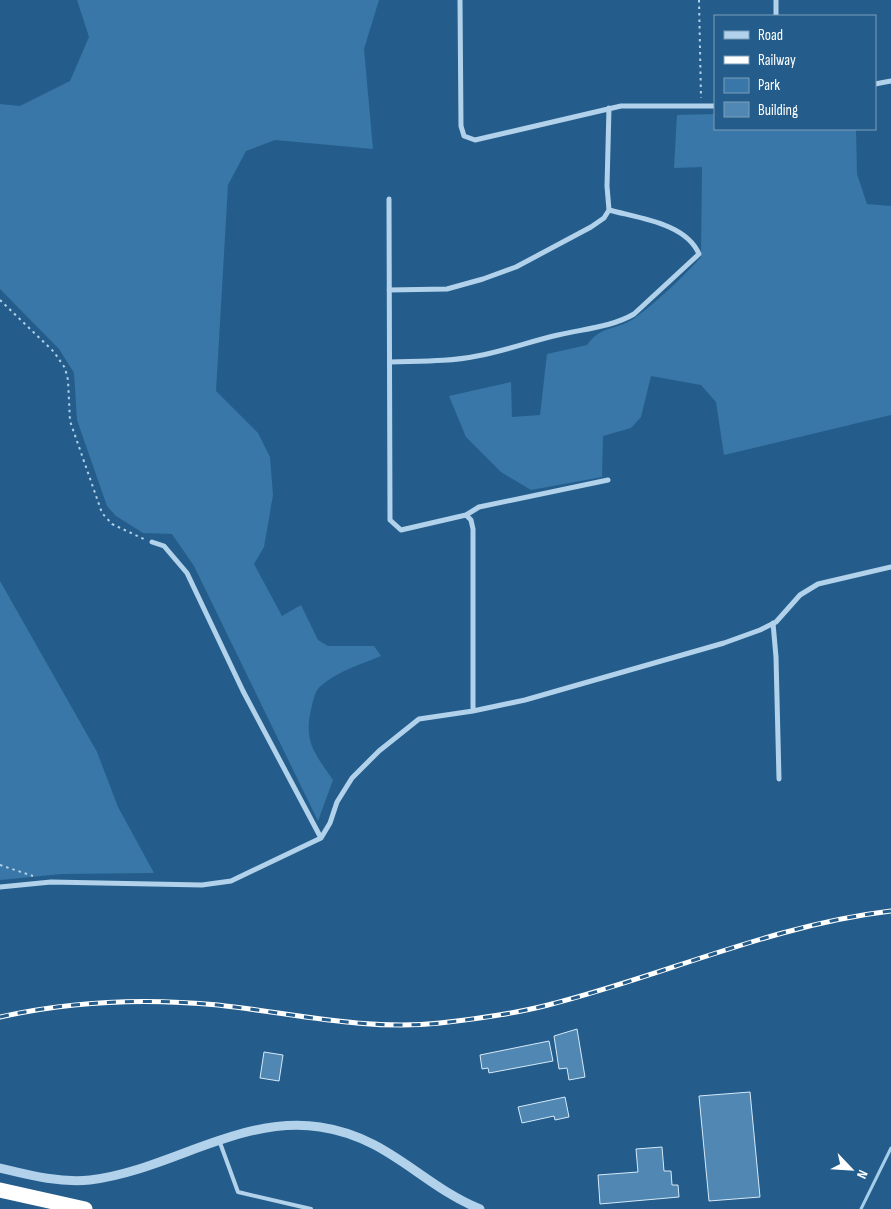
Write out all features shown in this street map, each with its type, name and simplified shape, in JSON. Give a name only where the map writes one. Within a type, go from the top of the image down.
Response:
[{"type":"highway","points":[[0,1190],[85,1209]]},
{"type":"street","points":[[460,0],[461,126],[464,136],[475,140],[609,108],[630,106],[714,106]]},
{"type":"street","points":[[776,0],[776,15]]},
{"type":"street","points":[[876,84],[891,80]]},
{"type":"street","points":[[389,290],[447,288],[483,280],[516,267],[591,227],[604,218],[609,210],[607,186],[609,108]]},
{"type":"street","points":[[389,199],[390,520],[401,530],[466,515],[479,506],[608,480]]},
{"type":"street","points":[[390,362],[446,360],[476,356],[520,347],[550,336],[622,321],[634,314],[699,254],[691,241],[674,229],[609,210]]},
{"type":"street","points":[[466,515],[471,520],[473,529],[473,711]]},
{"type":"street","points":[[152,542],[164,546],[186,573],[243,691],[322,838]]},
{"type":"street","points":[[0,887],[51,882],[202,885],[231,881],[322,838],[330,823],[337,802],[352,778],[409,725],[418,719],[473,711],[635,670],[724,642],[773,623],[800,595],[818,584],[891,567]]},
{"type":"street","points":[[773,623],[776,657],[779,779]]},
{"type":"street","points":[[0,1168],[47,1178],[88,1180],[132,1170],[219,1140],[274,1126],[299,1125],[342,1132],[381,1147],[445,1190],[480,1209]]},
{"type":"lane","points":[[219,1140],[238,1192],[311,1209]]},
{"type":"path","points":[[699,0],[701,106]]},
{"type":"path","points":[[0,300],[54,352],[65,368],[68,380],[70,420],[102,513],[112,524],[139,539],[152,542]]},
{"type":"path","points":[[0,864],[51,882]]},
{"type":"green space","points":[[77,0],[379,0],[364,49],[373,149],[275,140],[246,151],[228,185],[216,391],[258,433],[270,457],[273,495],[264,547],[254,564],[282,616],[301,605],[318,640],[328,646],[374,646],[381,656],[350,668],[328,680],[315,694],[309,717],[309,737],[315,753],[333,780],[318,821],[194,566],[172,534],[143,533],[116,516],[107,506],[77,420],[74,373],[59,349],[0,289],[0,104],[20,106],[70,81],[89,37]]},
{"type":"green space","points":[[714,114],[714,130],[856,130],[857,174],[867,204],[891,206],[891,415],[724,455],[716,402],[701,385],[651,376],[641,417],[631,428],[603,436],[602,477],[531,490],[501,472],[466,437],[449,396],[511,382],[512,417],[540,415],[547,354],[587,345],[598,334],[629,321],[662,296],[701,257],[702,167],[674,168],[677,115]]},
{"type":"green space","points":[[0,581],[97,752],[118,807],[154,873],[62,874],[0,880]]},
{"type":"building","points":[[577,1029],[585,1077],[569,1080],[567,1068],[559,1069],[554,1036]]},
{"type":"building","points":[[549,1041],[553,1061],[489,1073],[488,1068],[482,1069],[480,1055]]},
{"type":"building","points":[[264,1052],[283,1055],[279,1081],[260,1078]]},
{"type":"building","points":[[750,1092],[760,1197],[709,1201],[699,1096]]},
{"type":"building","points":[[565,1097],[569,1117],[555,1120],[554,1116],[522,1123],[518,1107]]},
{"type":"building","points":[[662,1147],[664,1171],[671,1171],[672,1185],[678,1185],[679,1197],[600,1204],[598,1175],[638,1172],[636,1149]]},
{"type":"waterway","points":[[861,1209],[891,1148]]},
{"type":"railway","points":[[0,1017],[81,1004],[163,1002],[218,1005],[356,1023],[384,1025],[440,1023],[508,1014],[548,1005],[760,939],[847,918],[891,911]]}]
